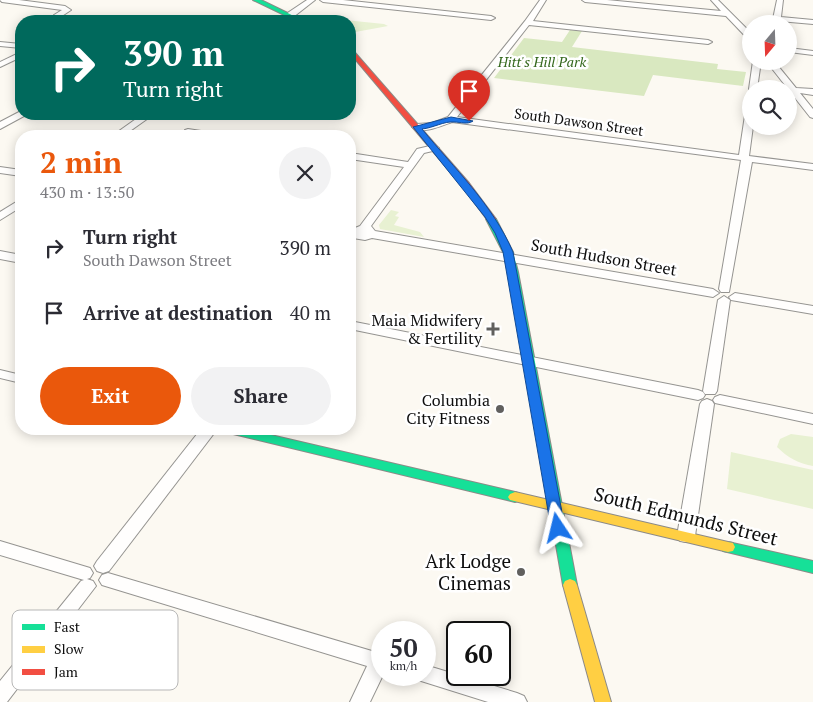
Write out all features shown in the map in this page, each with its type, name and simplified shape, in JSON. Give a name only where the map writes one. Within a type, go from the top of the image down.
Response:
[{"type":"main road","points":[[256,0],[285,15]]},
{"type":"main road","points":[[356,56],[489,215],[500,233],[510,258],[574,605],[603,702]]},
{"type":"main road","name":"South Edmunds Street","points":[[255,435],[554,504],[813,567]]},
{"type":"street","points":[[2,0],[62,7],[67,10],[60,15]]},
{"type":"street","points":[[297,15],[312,0]]},
{"type":"street","points":[[324,0],[491,18]]},
{"type":"street","points":[[451,119],[529,22],[543,0]]},
{"type":"street","points":[[585,0],[730,14]]},
{"type":"street","points":[[714,0],[742,27]]},
{"type":"street","points":[[777,15],[780,0]]},
{"type":"street","points":[[529,22],[708,42]]},
{"type":"street","points":[[798,22],[813,22]]},
{"type":"street","points":[[0,44],[15,45]]},
{"type":"street","points":[[798,51],[813,53]]},
{"type":"street","points":[[0,65],[15,57]]},
{"type":"street","points":[[777,70],[785,80]]},
{"type":"street","points":[[797,90],[813,92]]},
{"type":"street","points":[[797,95],[813,115]]},
{"type":"street","points":[[0,126],[15,117]]},
{"type":"street","name":"South Dawson Street","points":[[416,127],[432,126],[451,119],[813,168]]},
{"type":"street","points":[[126,130],[140,120]]},
{"type":"street","points":[[686,536],[724,295],[739,217],[747,163],[744,159],[747,135]]},
{"type":"street","points":[[359,232],[422,152],[434,148]]},
{"type":"street","points":[[356,157],[411,165]]},
{"type":"street","points":[[0,170],[15,173]]},
{"type":"street","points":[[0,217],[15,206]]},
{"type":"street","name":"South Hudson Street","points":[[359,232],[813,310]]},
{"type":"street","points":[[0,255],[15,258]]},
{"type":"street","points":[[356,326],[813,419]]},
{"type":"street","points":[[0,374],[15,378]]},
{"type":"street","points":[[0,548],[98,586],[105,573],[202,435]]},
{"type":"street","points":[[105,573],[371,658]]},
{"type":"street","points":[[63,610],[85,580]]},
{"type":"street","points":[[436,677],[517,702]]},
{"type":"street","points":[[0,696],[12,680]]},
{"type":"street","points":[[360,702],[371,681]]},
{"type":"green space","points":[[356,21],[388,26],[356,32]]},
{"type":"green space","name":"Hitt's Hill Park","points":[[570,30],[582,31],[572,47],[718,64],[717,69],[746,72],[744,80],[742,80],[742,86],[653,75],[644,96],[494,78],[524,38],[562,42]]},
{"type":"green space","points":[[391,210],[399,212],[395,216],[399,217],[394,225],[420,232],[424,237],[380,229],[379,225]]},
{"type":"green space","points":[[791,434],[813,437],[813,466],[803,464],[777,447],[780,439]]},
{"type":"green space","points":[[731,452],[813,470],[813,509],[727,489]]},
{"type":"traffic: fast","points":[[256,0],[288,15]]},
{"type":"traffic: fast","points":[[491,219],[508,252],[513,272],[570,585]]},
{"type":"traffic: fast","points":[[254,435],[515,497]]},
{"type":"traffic: fast","points":[[728,547],[813,567]]},
{"type":"traffic: slow","points":[[515,497],[728,547]]},
{"type":"traffic: slow","points":[[570,585],[603,702]]},
{"type":"traffic: jam","points":[[356,56],[466,185],[491,219]]},
{"type":"place","name":"Maia Midwifery & Fertility","points":[[493,329]]},
{"type":"place","name":"Columbia City Fitness","points":[[500,409]]},
{"type":"place","name":"Ark Lodge Cinemas","points":[[521,572]]},
{"type":"route","points":[[469,121],[451,119],[432,126],[416,127],[489,215],[500,233],[508,252],[558,528]]}]
